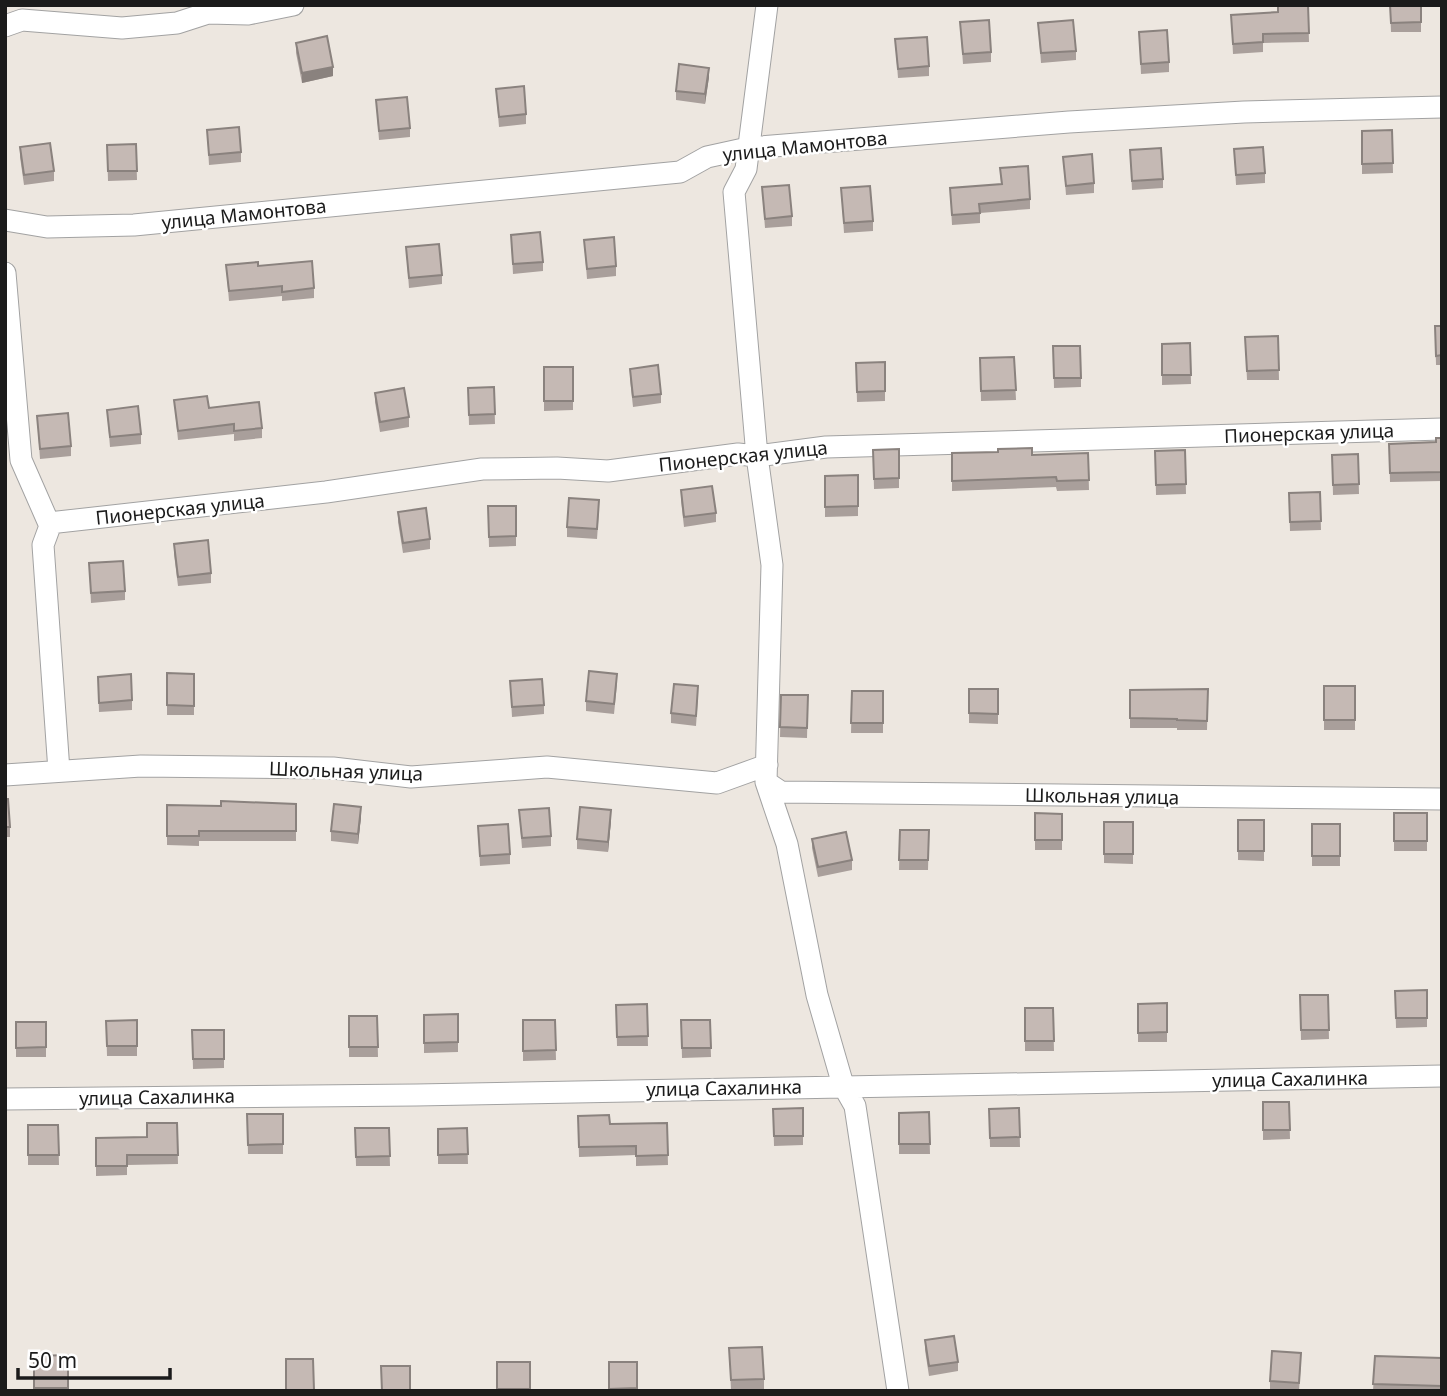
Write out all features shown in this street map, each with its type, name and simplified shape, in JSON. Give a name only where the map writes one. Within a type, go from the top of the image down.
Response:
[{"type":"street","points":[[5,26],[22,20],[122,28],[177,23],[208,13],[248,14],[293,5]]},
{"type":"street","points":[[766,5],[746,169],[734,192],[757,456],[772,565],[766,774],[786,844],[817,995],[843,1085],[855,1106],[898,1391]]},
{"type":"street","name":"улица Мамонтова","points":[[5,220],[47,227],[134,225],[680,172],[707,157],[748,148],[1217,113],[1442,107]]},
{"type":"street","points":[[5,273],[21,460],[50,526],[43,545],[59,772]]},
{"type":"street","name":"Пионерская улица","points":[[49,523],[326,492],[482,469],[557,468],[608,471],[738,454],[757,456],[826,447],[1442,429]]},
{"type":"street","name":"Школьная улица","points":[[5,775],[141,766],[333,768],[411,777],[547,767],[717,783],[766,774],[781,792],[1442,799]]},
{"type":"street","name":"улица Сахалинка","points":[[5,1099],[416,1095],[1442,1076]]},
{"type":"building","points":[[1278,5],[1308,5],[1309,33],[1263,34],[1263,42],[1233,44],[1231,15],[1278,12]]},
{"type":"building","points":[[1390,5],[1421,5],[1421,22],[1391,23]]},
{"type":"building","points":[[989,20],[991,52],[963,54],[960,22]]},
{"type":"building","points":[[1073,20],[1076,51],[1041,53],[1038,23]]},
{"type":"building","points":[[1167,30],[1169,62],[1141,64],[1139,32]]},
{"type":"building","points":[[327,36],[333,67],[302,73],[296,43]]},
{"type":"building","points":[[927,37],[929,66],[898,69],[895,39]]},
{"type":"building","points":[[679,64],[709,68],[705,94],[676,91]]},
{"type":"building","points":[[524,86],[526,114],[499,117],[496,89]]},
{"type":"building","points":[[407,97],[410,128],[379,131],[376,100]]},
{"type":"building","points":[[239,127],[241,152],[209,155],[207,130]]},
{"type":"building","points":[[1392,130],[1393,163],[1362,164],[1362,131]]},
{"type":"building","points":[[50,143],[54,171],[24,175],[20,147]]},
{"type":"building","points":[[136,144],[137,171],[108,171],[107,145]]},
{"type":"building","points":[[1263,147],[1265,173],[1236,175],[1234,149]]},
{"type":"building","points":[[1161,148],[1163,179],[1132,181],[1130,150]]},
{"type":"building","points":[[1092,154],[1094,183],[1066,186],[1063,157]]},
{"type":"building","points":[[1028,166],[1030,199],[979,204],[980,213],[952,215],[950,188],[1002,184],[1000,168]]},
{"type":"building","points":[[789,185],[792,216],[765,219],[762,187]]},
{"type":"building","points":[[870,186],[873,221],[844,223],[841,188]]},
{"type":"building","points":[[540,232],[543,262],[513,264],[511,235]]},
{"type":"building","points":[[614,237],[616,266],[587,269],[584,240]]},
{"type":"building","points":[[439,244],[442,275],[409,278],[406,247]]},
{"type":"building","points":[[312,261],[314,288],[282,292],[282,286],[229,291],[226,265],[258,262],[258,266]]},
{"type":"building","points":[[1435,326],[1442,326],[1442,355],[1436,356]]},
{"type":"building","points":[[1278,336],[1279,370],[1247,371],[1245,337]]},
{"type":"building","points":[[1190,343],[1191,375],[1162,375],[1162,344]]},
{"type":"building","points":[[1053,346],[1080,346],[1081,378],[1054,378]]},
{"type":"building","points":[[1014,357],[1016,390],[981,391],[980,358]]},
{"type":"building","points":[[885,362],[885,391],[857,392],[856,363]]},
{"type":"building","points":[[658,365],[661,394],[633,397],[630,369]]},
{"type":"building","points":[[544,367],[573,367],[573,401],[544,401]]},
{"type":"building","points":[[494,387],[495,414],[469,415],[468,388]]},
{"type":"building","points":[[404,388],[409,417],[380,422],[375,393]]},
{"type":"building","points":[[207,396],[209,408],[259,402],[262,428],[234,431],[234,424],[178,431],[174,400]]},
{"type":"building","points":[[138,406],[141,434],[110,437],[107,410]]},
{"type":"building","points":[[68,413],[71,446],[40,449],[37,416]]},
{"type":"building","points":[[1436,438],[1442,438],[1442,472],[1390,473],[1389,444],[1436,442]]},
{"type":"building","points":[[1032,448],[1032,455],[1088,453],[1089,480],[1057,481],[1056,477],[952,481],[952,453]]},
{"type":"building","points":[[899,449],[899,478],[874,479],[873,450]]},
{"type":"building","points":[[1185,450],[1186,484],[1156,485],[1155,451]]},
{"type":"building","points":[[1358,454],[1359,484],[1333,485],[1332,455]]},
{"type":"building","points":[[858,475],[858,506],[825,507],[825,476]]},
{"type":"building","points":[[712,486],[716,513],[684,517],[681,490]]},
{"type":"building","points":[[1320,492],[1321,521],[1290,522],[1289,493]]},
{"type":"building","points":[[569,498],[599,500],[597,529],[567,527]]},
{"type":"building","points":[[488,506],[516,506],[516,536],[489,537]]},
{"type":"building","points":[[426,508],[430,539],[403,543],[398,512]]},
{"type":"building","points":[[208,540],[211,573],[178,577],[174,544]]},
{"type":"building","points":[[123,561],[125,591],[91,593],[89,563]]},
{"type":"building","points":[[589,671],[617,674],[614,704],[586,701]]},
{"type":"building","points":[[167,673],[194,674],[194,706],[167,705]]},
{"type":"building","points":[[131,674],[132,700],[99,703],[98,677]]},
{"type":"building","points":[[542,679],[544,705],[512,707],[510,681]]},
{"type":"building","points":[[674,684],[698,686],[696,716],[671,713]]},
{"type":"building","points":[[1324,686],[1355,686],[1355,720],[1324,720]]},
{"type":"building","points":[[969,689],[998,689],[998,714],[969,713]]},
{"type":"building","points":[[1208,689],[1207,721],[1130,718],[1130,690]]},
{"type":"building","points":[[852,691],[883,691],[883,723],[851,723]]},
{"type":"building","points":[[781,695],[808,695],[807,728],[780,727]]},
{"type":"building","points":[[5,799],[8,799],[10,827],[5,827]]},
{"type":"building","points":[[221,801],[296,804],[296,831],[199,831],[199,836],[167,836],[167,805],[221,806]]},
{"type":"building","points":[[334,804],[361,807],[358,834],[331,831]]},
{"type":"building","points":[[580,807],[611,810],[608,842],[577,839]]},
{"type":"building","points":[[549,808],[551,836],[522,838],[519,810]]},
{"type":"building","points":[[1035,813],[1062,814],[1062,840],[1035,840]]},
{"type":"building","points":[[1394,813],[1427,813],[1427,841],[1394,841]]},
{"type":"building","points":[[1238,820],[1264,820],[1264,851],[1238,851]]},
{"type":"building","points":[[1104,822],[1133,822],[1133,854],[1104,854]]},
{"type":"building","points":[[508,824],[510,854],[480,856],[478,826]]},
{"type":"building","points":[[1312,824],[1340,824],[1340,856],[1312,856]]},
{"type":"building","points":[[900,830],[929,830],[928,860],[899,860]]},
{"type":"building","points":[[846,832],[852,860],[818,867],[812,839]]},
{"type":"building","points":[[1427,990],[1427,1018],[1396,1018],[1395,991]]},
{"type":"building","points":[[1300,995],[1328,995],[1329,1030],[1301,1030]]},
{"type":"building","points":[[1167,1003],[1167,1032],[1138,1033],[1138,1004]]},
{"type":"building","points":[[647,1004],[648,1036],[617,1037],[616,1005]]},
{"type":"building","points":[[1025,1008],[1053,1008],[1054,1041],[1025,1041]]},
{"type":"building","points":[[458,1014],[458,1042],[424,1043],[424,1015]]},
{"type":"building","points":[[349,1016],[377,1016],[378,1047],[349,1047]]},
{"type":"building","points":[[137,1020],[137,1046],[107,1046],[106,1021]]},
{"type":"building","points":[[523,1020],[555,1020],[556,1050],[523,1051]]},
{"type":"building","points":[[681,1020],[710,1020],[711,1048],[682,1048]]},
{"type":"building","points":[[16,1022],[46,1022],[46,1047],[16,1048]]},
{"type":"building","points":[[192,1030],[224,1030],[224,1059],[193,1059]]},
{"type":"building","points":[[1263,1102],[1289,1102],[1290,1130],[1263,1130]]},
{"type":"building","points":[[803,1108],[803,1136],[774,1136],[773,1109]]},
{"type":"building","points":[[1019,1108],[1020,1137],[990,1138],[989,1109]]},
{"type":"building","points":[[929,1112],[930,1144],[899,1144],[899,1113]]},
{"type":"building","points":[[247,1114],[283,1114],[283,1144],[248,1145]]},
{"type":"building","points":[[609,1115],[610,1124],[667,1123],[668,1155],[636,1156],[636,1146],[579,1147],[578,1116]]},
{"type":"building","points":[[147,1123],[177,1123],[178,1155],[127,1155],[127,1166],[96,1166],[96,1138],[147,1137]]},
{"type":"building","points":[[28,1125],[58,1125],[59,1155],[28,1155]]},
{"type":"building","points":[[355,1128],[389,1128],[390,1156],[356,1157]]},
{"type":"building","points":[[467,1128],[468,1154],[438,1155],[438,1129]]},
{"type":"building","points":[[954,1336],[958,1362],[929,1366],[925,1340]]},
{"type":"building","points":[[762,1347],[764,1379],[731,1380],[729,1348]]},
{"type":"building","points":[[1272,1351],[1301,1353],[1299,1383],[1270,1381]]},
{"type":"building","points":[[68,1355],[68,1388],[34,1388],[34,1356]]},
{"type":"building","points":[[1375,1356],[1442,1358],[1442,1386],[1373,1384]]},
{"type":"building","points":[[286,1359],[313,1359],[314,1390],[286,1391]]},
{"type":"building","points":[[497,1362],[530,1362],[530,1389],[497,1389]]},
{"type":"building","points":[[609,1362],[637,1362],[637,1388],[609,1389]]},
{"type":"building","points":[[381,1366],[410,1366],[410,1391],[382,1391]]}]
